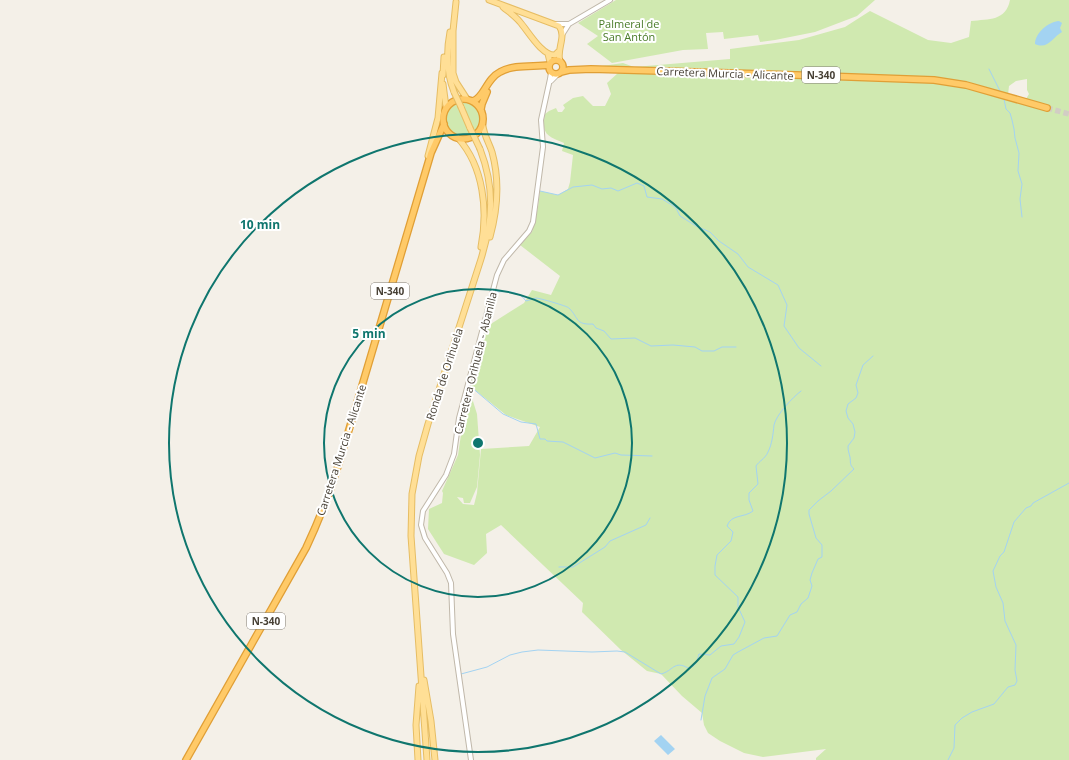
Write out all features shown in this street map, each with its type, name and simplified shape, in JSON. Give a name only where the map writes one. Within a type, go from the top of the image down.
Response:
[{"type":"highway","name":"N-340","points":[[483,126],[484,116],[481,109],[483,100],[494,80],[500,75],[522,70],[550,67],[555,60],[561,62]]},
{"type":"highway","points":[[559,73],[563,67],[561,62]]},
{"type":"highway","name":"Carretera Murcia - Alicante","points":[[561,62],[569,66],[591,69]]},
{"type":"highway","name":"N-340","points":[[444,124],[443,115],[446,108],[450,104],[458,99],[470,100],[479,98],[488,83],[500,72],[512,68],[550,67]]},
{"type":"highway","name":"N-340","points":[[550,67],[554,74],[559,73]]},
{"type":"highway","name":"Carretera Murcia - Alicante","points":[[559,73],[569,70],[591,69],[934,80],[966,85],[1047,108]]},
{"type":"highway","points":[[470,100],[481,109]]},
{"type":"highway","points":[[444,124],[447,131],[455,137]]},
{"type":"highway","name":"Carretera Murcia - Alicante","points":[[186,760],[297,565],[315,528],[329,494],[425,170],[444,124]]},
{"type":"highway","points":[[436,142],[442,137],[468,139],[473,137],[483,126]]},
{"type":"main road","points":[[489,0],[554,24],[562,32],[558,52],[561,62]]},
{"type":"main road","points":[[456,1],[453,36],[453,73],[456,82],[470,100]]},
{"type":"main road","name":"Ronda de Orihuela","points":[[427,760],[411,536],[411,509],[414,482],[419,456],[428,424],[485,246],[491,202],[486,167],[480,149],[449,78],[447,58],[456,1]]},
{"type":"main road","points":[[496,2],[504,7],[520,22],[539,46],[548,54],[550,67]]},
{"type":"main road","points":[[520,22],[520,16],[526,14]]},
{"type":"main road","points":[[425,170],[424,167],[438,118],[445,46],[452,25]]},
{"type":"main road","points":[[548,54],[552,55],[558,52]]},
{"type":"main road","points":[[442,73],[446,108]]},
{"type":"main road","points":[[471,290],[475,284],[490,238],[497,204],[498,189],[495,165],[492,150],[483,126]]},
{"type":"main road","points":[[455,137],[468,152],[478,174],[483,195],[485,229],[481,250],[460,316],[460,324]]},
{"type":"main road","points":[[417,616],[419,621],[423,674],[431,721],[435,760]]},
{"type":"main road","points":[[418,637],[419,686],[416,725],[418,760]]},
{"type":"street","points":[[562,32],[569,24],[610,0]]},
{"type":"street","points":[[554,24],[569,24]]},
{"type":"street","name":"Carretera Orihuela - Abanilla","points":[[471,760],[453,634],[451,583],[447,573],[425,538],[421,525],[423,511],[446,475],[454,454],[459,418],[497,275],[504,260],[529,231],[533,222],[543,147],[541,120],[550,83],[550,67]]},
{"type":"street","name":"Carretera Orihuela - Abanilla","points":[[550,83],[559,73]]},
{"type":"green space","name":"Palmeral de San Antón","points":[[616,0],[875,0],[857,16],[815,32],[760,42],[758,35],[724,39],[723,32],[706,33],[708,49],[683,50],[612,63],[587,44],[598,36],[578,23]]},
{"type":"green space","points":[[1010,0],[1069,0],[1069,760],[816,760],[816,758],[826,749],[763,757],[744,753],[708,733],[704,725],[702,713],[682,696],[661,674],[647,671],[621,650],[582,612],[583,603],[501,525],[486,534],[487,553],[474,565],[444,554],[428,529],[429,509],[442,503],[442,491],[458,455],[468,401],[472,398],[477,414],[480,455],[477,487],[470,503],[464,503],[463,498],[457,497],[463,504],[474,505],[477,493],[481,449],[529,446],[540,427],[506,415],[470,386],[486,327],[524,303],[532,290],[551,295],[560,276],[520,245],[532,232],[540,191],[558,195],[568,189],[570,182],[573,155],[562,151],[564,143],[549,136],[544,126],[545,114],[556,108],[558,112],[562,112],[565,108],[563,105],[573,98],[583,96],[593,106],[605,106],[611,94],[607,83],[618,73],[934,83],[965,88],[1046,111],[1047,105],[1026,99],[1029,94],[1027,90],[1027,79],[1016,81],[1009,86],[1008,95],[967,83],[602,68],[602,66],[623,63],[634,67],[730,59],[730,49],[799,40],[845,27],[870,11],[928,40],[951,43],[969,37],[971,21],[996,18],[1001,15],[1008,7]]},
{"type":"green space","points":[[460,101],[472,103],[479,111],[481,117],[480,122],[474,133]]},
{"type":"green space","points":[[456,102],[471,135],[456,135],[447,126],[446,113]]},
{"type":"water","points":[[1059,21],[1062,23],[1060,28],[1062,32],[1047,44],[1035,44],[1037,36],[1043,29],[1051,23]]},
{"type":"water","points":[[661,735],[675,749],[668,755],[654,741]]},
{"type":"waterway","points":[[989,69],[1000,91]]},
{"type":"waterway","points":[[1004,99],[1006,109],[1010,113],[1012,120],[1019,153],[1018,171],[1022,184],[1020,199],[1022,217]]},
{"type":"waterway","points":[[540,191],[558,195],[573,187],[592,185],[602,189],[611,188],[618,191],[637,183],[644,186],[647,197],[662,199],[672,205],[676,208],[680,216],[696,226],[710,232],[719,241],[738,254],[748,267],[778,285],[787,305],[784,326],[799,348],[821,366]]},
{"type":"waterway","points":[[496,292],[513,292],[520,295],[526,301],[536,298],[567,307],[580,322],[593,324],[596,328],[604,331],[611,339],[635,338],[651,346],[673,345],[695,347],[702,351],[714,351],[722,347],[736,347]]},
{"type":"waterway","points":[[701,720],[705,696],[712,678],[725,669],[733,655],[764,638],[777,636],[790,615],[797,612],[801,604],[808,598],[812,586],[810,580],[812,573],[818,559],[822,557],[822,545],[816,538],[809,510],[854,469],[851,465],[848,446],[854,438],[855,432],[853,424],[848,418],[846,411],[848,404],[856,398],[858,393],[856,385],[863,365],[873,356]]},
{"type":"waterway","points":[[470,386],[503,414],[521,422],[536,424],[540,439],[563,442],[595,458],[615,453],[621,455],[652,456]]},
{"type":"waterway","points":[[461,674],[487,667],[510,655],[538,650],[625,652],[661,674],[680,665],[688,668],[691,667],[696,663],[699,654],[710,655],[721,646],[734,644],[739,637],[745,622],[738,607],[738,597],[715,575],[717,555],[731,541],[733,532],[727,526],[729,522],[753,511],[749,500],[749,493],[758,484],[756,466],[767,454],[772,439],[775,421],[781,411],[801,391]]},
{"type":"waterway","points":[[948,760],[954,748],[955,725],[962,718],[972,712],[994,704],[1008,687],[1015,685],[1017,681],[1015,670],[1016,645],[1005,621],[1003,603],[996,587],[993,571],[1000,556],[1004,552],[1014,522],[1026,508],[1031,506],[1033,503],[1069,483]]},
{"type":"waterway","points":[[559,567],[573,567],[605,547],[610,541],[646,525],[650,518]]},
{"type":"tunnel","points":[[1047,108],[1069,114]]}]
